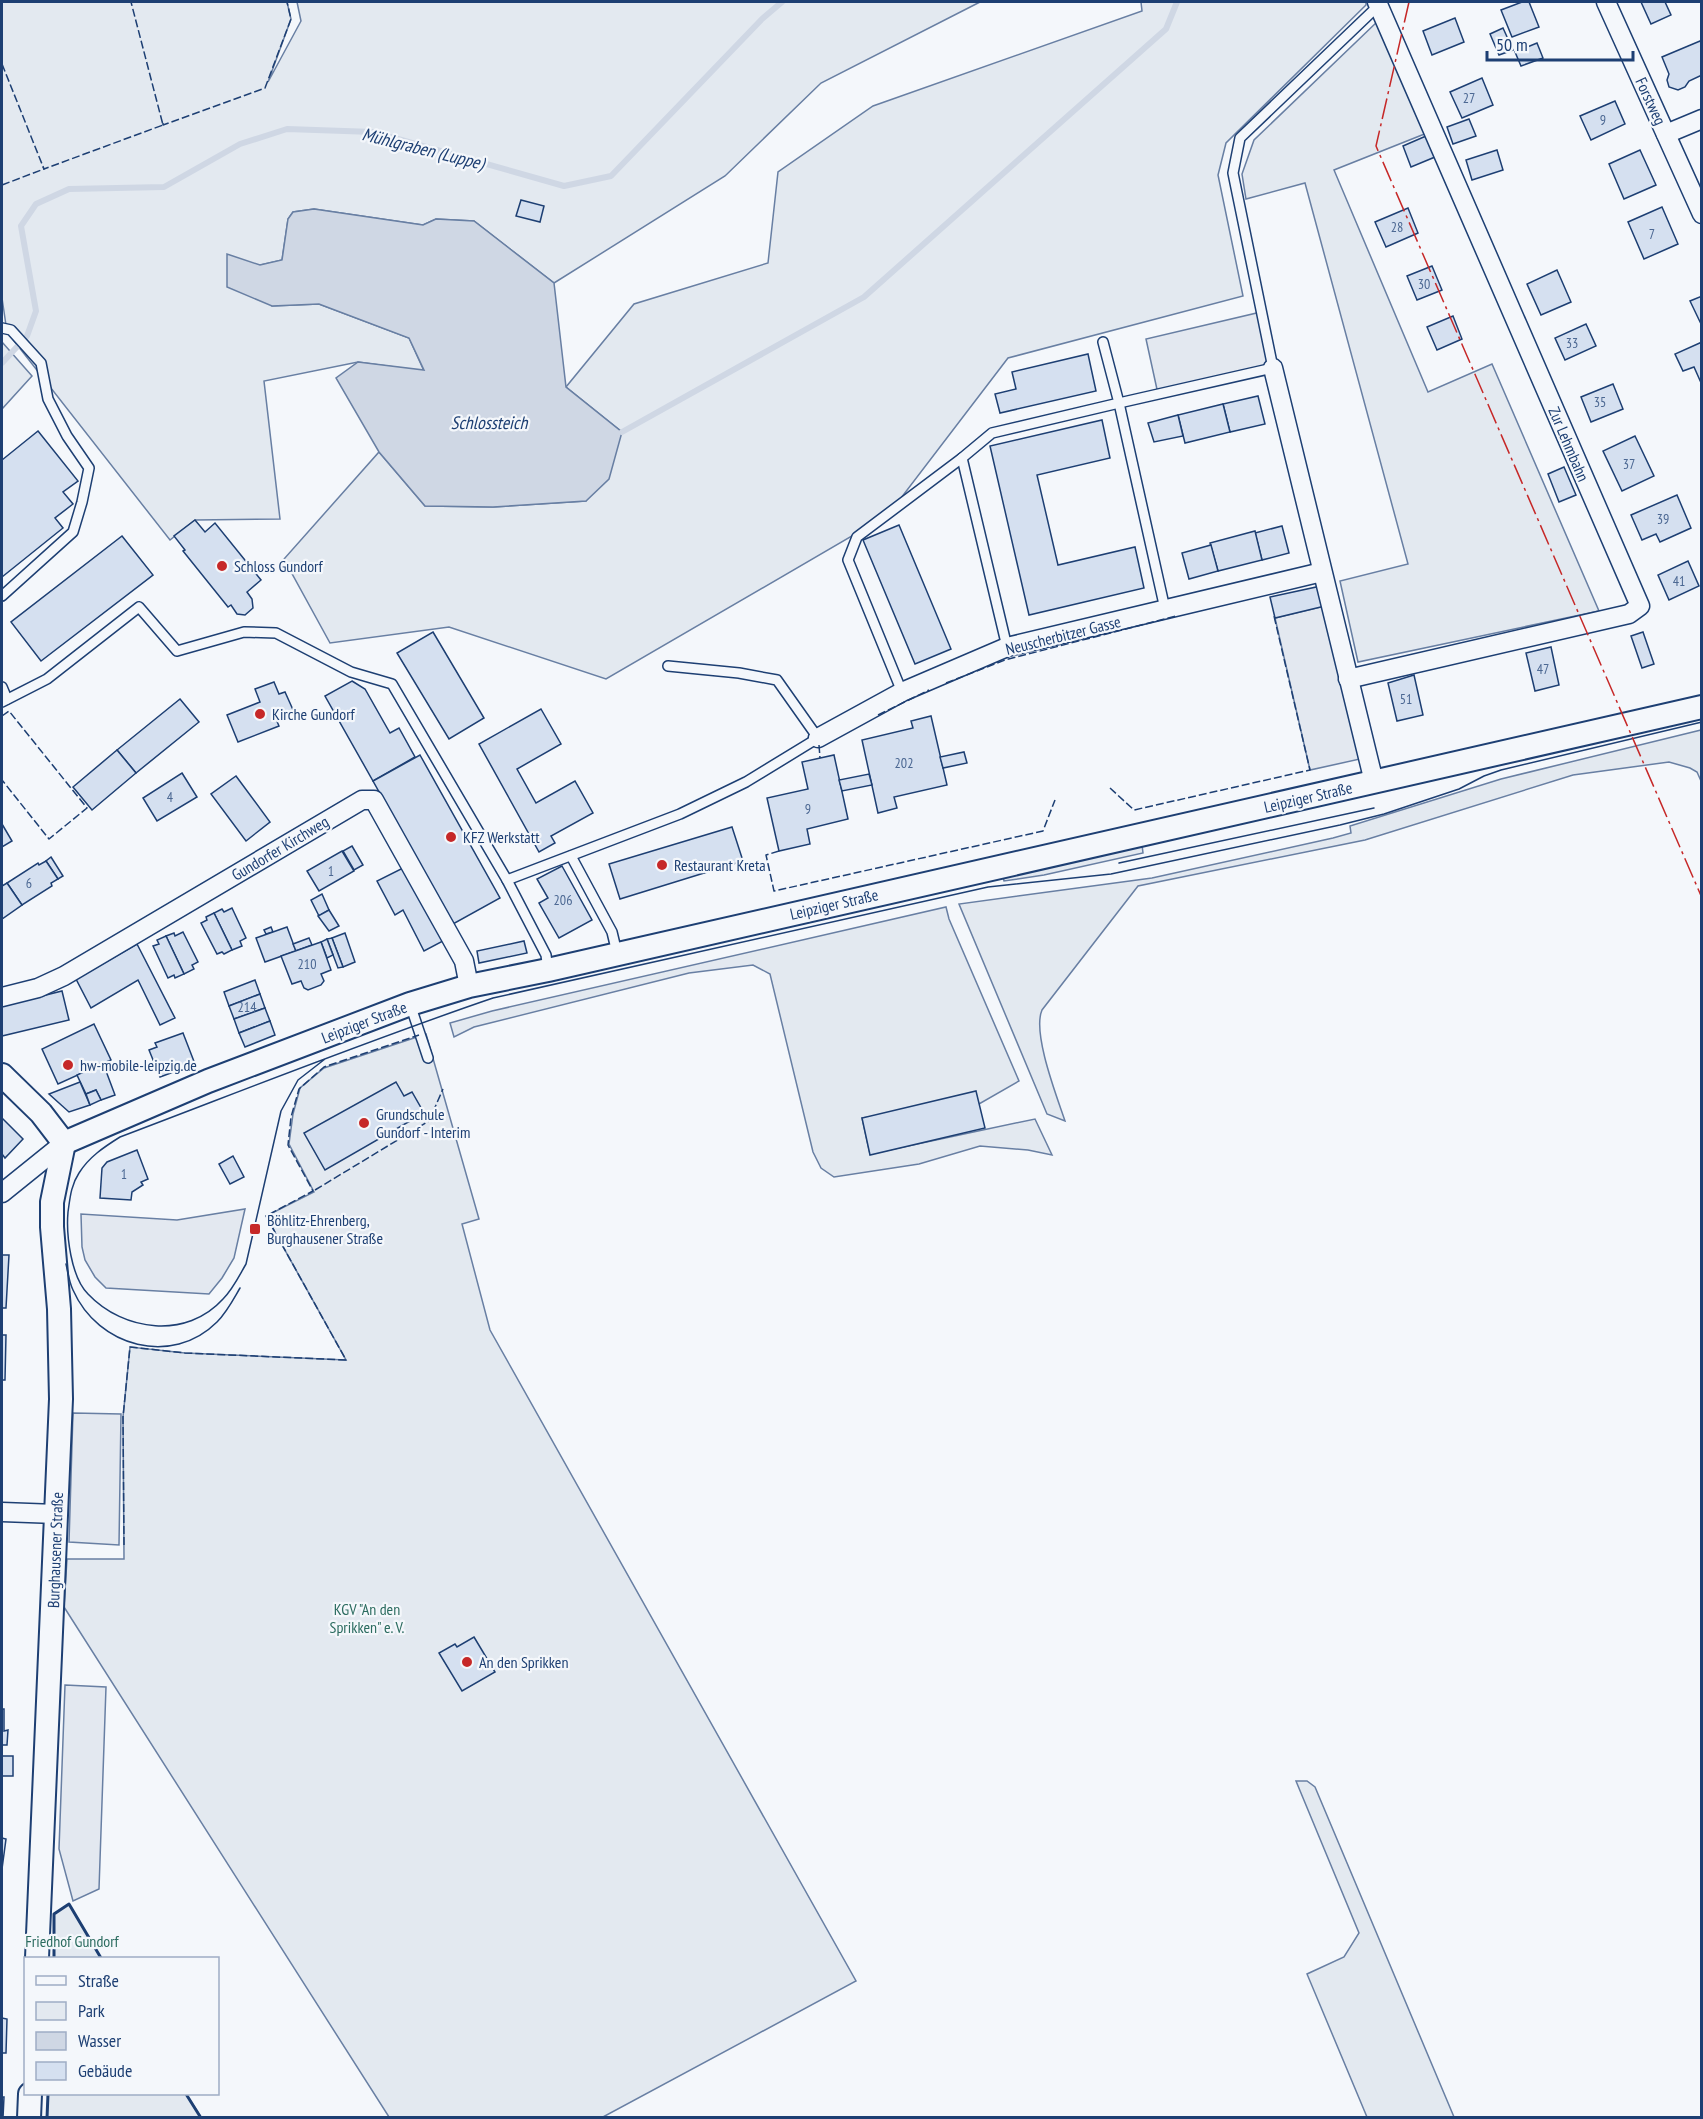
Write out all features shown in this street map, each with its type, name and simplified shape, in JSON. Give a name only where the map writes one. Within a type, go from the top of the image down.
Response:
[{"type":"street","name":"Forstweg","points":[[1606,2],[1701,214]]},
{"type":"street","name":"Zur Lehmbahn","points":[[1348,679],[1629,614],[1640,606],[1378,3]]},
{"type":"street","name":"Forstweg","points":[[1666,134],[1701,119]]},
{"type":"street","name":"Zur Lehmbahn","points":[[1273,368],[1335,635],[1348,679],[1354,718],[1374,782]]},
{"type":"street","name":"Neuscherbitzer Gasse","points":[[818,738],[902,692],[1007,647],[1322,572]]},
{"type":"street","name":"Leipziger Straße","points":[[2,1193],[64,1143],[208,1081],[410,1004],[469,986],[548,970],[1701,707]]},
{"type":"street","name":"Gundorfer Kirchweg","points":[[2,997],[38,988],[64,976],[362,800],[374,800],[464,962],[469,986]]},
{"type":"street","points":[[2,1075],[41,1113],[64,1143]]},
{"type":"street","name":"Burghausener Straße","points":[[37,1957],[61,1400],[59,1309],[52,1202],[64,1143]]},
{"type":"street","points":[[2,1512],[56,1514]]},
{"type":"street","points":[[29,2118],[30,2095]]},
{"type":"lane","name":"Zur Lehmbahn","points":[[1273,368],[1233,173],[1240,138],[1378,3]]},
{"type":"lane","points":[[2,596],[73,532],[89,468],[67,436],[48,399],[41,363],[6,329]]},
{"type":"lane","points":[[1103,342],[1165,609]]},
{"type":"lane","points":[[902,692],[848,560],[857,537],[992,433],[1273,368]]},
{"type":"lane","points":[[962,458],[1007,647]]},
{"type":"lane","points":[[2,687],[4,700],[47,679],[139,607],[177,651],[244,632],[276,633],[351,672],[392,684],[507,880],[546,955],[548,970]]},
{"type":"lane","points":[[507,880],[680,814],[746,782],[818,738],[777,680],[739,673],[668,666]]},
{"type":"lane","points":[[571,856],[612,932],[617,953]]},
{"type":"lane","points":[[410,1004],[428,1058]]},
{"type":"green space","points":[[2,2],[287,2],[291,19],[268,82],[301,21],[297,2],[980,2],[821,83],[725,176],[554,283],[474,221],[436,219],[423,225],[314,209],[293,212],[288,219],[282,260],[260,265],[272,306],[319,304],[409,338],[424,371],[358,362],[264,381],[280,519],[195,520],[170,540],[7,332],[2,298]]},
{"type":"green space","points":[[1141,2],[1366,2],[1366,5],[1226,143],[1218,175],[1243,296],[1008,358],[888,515],[606,679],[449,627],[330,643],[284,559],[379,452],[425,506],[493,507],[586,501],[622,432],[566,387],[634,304],[768,263],[778,172],[873,106],[1142,11]]},
{"type":"green space","points":[[1379,20],[1427,133],[1334,170],[1428,392],[1492,364],[1599,611],[1358,662],[1340,581],[1408,564],[1305,183],[1246,199],[1242,174],[1254,140]]},
{"type":"green space","points":[[2,342],[32,376],[2,409]]},
{"type":"green space","points":[[1701,730],[1701,781],[1697,772],[1669,762],[1573,775],[1365,840],[1138,886],[1042,1010],[1040,1034],[1043,1049],[1065,1121],[1047,1114],[959,904],[1152,878],[1333,838],[1351,833],[1350,826],[1501,779]]},
{"type":"green space","points":[[1142,845],[1143,853],[1044,875],[1004,881],[1003,877]]},
{"type":"green space","points":[[946,907],[949,919],[1019,1081],[979,1104],[862,1118],[870,1154],[1035,1119],[1052,1155],[1028,1150],[980,1146],[919,1164],[834,1177],[821,1168],[813,1152],[770,974],[753,965],[689,973],[474,1027],[454,1037],[450,1023],[492,1011]]},
{"type":"green space","name":"KGV \"An den Sprikken\" e. V.","points":[[426,1034],[479,1219],[462,1224],[490,1330],[856,1981],[603,2117],[389,2117],[64,1607],[67,1559],[124,1559],[123,1417],[130,1347],[185,1353],[346,1360],[266,1216],[314,1192],[289,1144],[293,1114],[300,1088],[324,1068]]},
{"type":"green space","points":[[1296,1781],[1307,1781],[1315,1787],[1454,2117],[1367,2117],[1307,1974],[1344,1957],[1359,1933]]},
{"type":"green space","name":"Friedhof Gundorf","points":[[69,1904],[100,1957],[54,1957],[54,1914]]},
{"type":"green space","points":[[48,2095],[187,2095],[201,2117],[47,2117]]},
{"type":"shaded area","points":[[1261,312],[1273,368],[1158,394],[1146,339]]},
{"type":"shaded area","points":[[1325,606],[1360,759],[1310,770],[1275,618]]},
{"type":"shaded area","points":[[245,1209],[234,1258],[209,1294],[106,1288],[95,1277],[85,1260],[82,1247],[81,1214],[177,1220]]},
{"type":"shaded area","points":[[73,1413],[121,1414],[119,1545],[69,1542]]},
{"type":"shaded area","points":[[65,1685],[106,1687],[99,1889],[73,1901],[59,1849]]},
{"type":"water","name":"Schlossteich","points":[[314,209],[423,225],[436,219],[474,221],[554,283],[566,387],[622,432],[609,479],[586,501],[493,507],[425,506],[379,452],[336,378],[358,362],[424,370],[409,338],[319,304],[272,306],[227,287],[227,254],[260,265],[282,260],[288,219],[293,212]]},
{"type":"building","points":[[1522,2],[1529,2],[1539,27],[1512,37],[1501,10]]},
{"type":"building","points":[[1641,2],[1665,2],[1671,15],[1651,24]]},
{"type":"building","points":[[1455,18],[1464,42],[1432,55],[1423,31]]},
{"type":"building","points":[[1503,28],[1513,50],[1499,55],[1490,34]]},
{"type":"building","points":[[1700,41],[1702,75],[1689,81],[1685,87],[1678,90],[1669,87],[1667,80],[1669,74],[1662,57]]},
{"type":"building","points":[[1537,43],[1543,58],[1521,66],[1515,52]]},
{"type":"building","points":[[1482,78],[1493,105],[1462,118],[1450,92]]},
{"type":"building","points":[[1615,101],[1625,124],[1591,140],[1580,116]]},
{"type":"building","points":[[1469,119],[1476,136],[1453,144],[1447,127]]},
{"type":"building","points":[[1426,136],[1435,157],[1411,167],[1403,146]]},
{"type":"building","points":[[1497,150],[1503,170],[1472,180],[1466,160]]},
{"type":"building","points":[[1640,150],[1656,185],[1624,199],[1609,164]]},
{"type":"building","points":[[521,200],[544,206],[540,222],[516,216]]},
{"type":"building","points":[[1662,207],[1678,244],[1644,259],[1628,222]]},
{"type":"building","points":[[1408,208],[1418,233],[1386,247],[1375,222]]},
{"type":"building","points":[[1432,266],[1442,290],[1417,300],[1407,276]]},
{"type":"building","points":[[1557,270],[1571,302],[1541,315],[1527,284]]},
{"type":"building","points":[[1702,296],[1702,326],[1690,301]]},
{"type":"building","points":[[1453,316],[1462,339],[1437,350],[1427,327]]},
{"type":"building","points":[[1586,324],[1596,346],[1565,360],[1555,338]]},
{"type":"building","points":[[1702,342],[1702,385],[1694,367],[1683,371],[1675,354]]},
{"type":"building","points":[[1088,354],[1096,391],[1000,413],[995,394],[1016,389],[1012,372]]},
{"type":"building","points":[[1613,384],[1623,409],[1591,422],[1581,397]]},
{"type":"building","points":[[1258,396],[1265,424],[1230,432],[1223,404]]},
{"type":"building","points":[[1223,404],[1230,432],[1185,443],[1178,415]]},
{"type":"building","points":[[1178,415],[1183,436],[1154,442],[1148,423]]},
{"type":"building","points":[[1102,420],[1110,458],[1037,475],[1058,565],[1135,547],[1144,588],[1029,615],[990,446]]},
{"type":"building","points":[[38,431],[78,481],[63,492],[73,504],[55,518],[63,528],[2,577],[2,460]]},
{"type":"building","points":[[1635,436],[1654,476],[1622,491],[1603,451]]},
{"type":"building","points":[[1564,467],[1576,495],[1559,502],[1548,474]]},
{"type":"building","points":[[1677,495],[1691,528],[1660,542],[1656,534],[1642,540],[1631,515]]},
{"type":"building","name":"Schloss Gundorf","points":[[195,520],[205,532],[215,523],[261,580],[247,592],[252,599],[253,608],[245,615],[237,614],[231,605],[228,607],[183,551],[185,550],[174,536]]},
{"type":"building","points":[[899,525],[951,649],[915,664],[863,540]]},
{"type":"building","points":[[1282,526],[1289,553],[1262,560],[1255,533]]},
{"type":"building","points":[[1255,531],[1262,560],[1218,571],[1210,543]]},
{"type":"building","points":[[122,536],[153,575],[41,661],[11,622]]},
{"type":"building","points":[[1211,545],[1218,571],[1189,579],[1182,553]]},
{"type":"building","points":[[1688,561],[1699,586],[1669,600],[1658,575]]},
{"type":"building","points":[[1321,586],[1325,606],[1275,618],[1270,597]]},
{"type":"building","points":[[433,632],[484,718],[449,739],[397,653]]},
{"type":"building","points":[[1643,632],[1654,664],[1642,668],[1631,636]]},
{"type":"building","points":[[1551,647],[1559,685],[1535,691],[1526,653]]},
{"type":"building","points":[[1414,675],[1423,715],[1397,721],[1388,683]]},
{"type":"building","points":[[352,681],[365,689],[390,733],[399,728],[415,757],[373,781],[325,696]]},
{"type":"building","name":"Kirche Gundorf","points":[[274,682],[279,694],[285,692],[294,712],[276,719],[279,726],[238,742],[227,715],[260,702],[255,689]]},
{"type":"building","points":[[180,699],[199,722],[136,773],[117,750]]},
{"type":"building","points":[[541,709],[561,744],[517,769],[536,803],[575,781],[593,813],[551,836],[555,843],[539,852],[479,744]]},
{"type":"building","points":[[931,716],[947,785],[894,797],[897,808],[878,813],[862,740],[913,728],[911,721]]},
{"type":"building","points":[[117,750],[136,773],[92,810],[73,787]]},
{"type":"building","points":[[964,752],[967,763],[943,768],[940,757]]},
{"type":"building","points":[[420,755],[500,898],[453,924],[373,781]]},
{"type":"building","points":[[834,755],[848,819],[807,829],[810,844],[779,851],[767,798],[808,789],[802,762]]},
{"type":"building","points":[[182,773],[197,797],[157,821],[143,798]]},
{"type":"building","points":[[869,774],[872,785],[842,791],[839,780]]},
{"type":"building","points":[[236,776],[270,822],[246,841],[211,794]]},
{"type":"building","points":[[2,824],[12,841],[2,847]]},
{"type":"building","points":[[732,827],[743,861],[620,899],[609,864]]},
{"type":"building","points":[[352,846],[363,865],[354,870],[343,851]]},
{"type":"building","points":[[342,851],[354,871],[319,891],[307,871]]},
{"type":"building","points":[[51,857],[63,876],[58,879],[46,861]]},
{"type":"building","points":[[46,861],[58,879],[51,883],[52,886],[22,905],[7,883],[38,863],[39,865]]},
{"type":"building","points":[[562,866],[592,920],[559,938],[539,903],[548,898],[537,879]]},
{"type":"building","points":[[405,867],[443,941],[424,951],[403,910],[395,915],[377,881]]},
{"type":"building","points":[[7,883],[22,905],[2,919],[2,886]]},
{"type":"building","points":[[322,894],[329,910],[319,916],[311,900]]},
{"type":"building","points":[[232,908],[246,938],[240,941],[242,946],[232,950],[214,913]]},
{"type":"building","points":[[329,910],[339,926],[329,931],[318,916]]},
{"type":"building","points":[[214,913],[232,950],[224,954],[222,952],[217,954],[201,923]]},
{"type":"building","points":[[271,927],[273,932],[266,934],[264,930]]},
{"type":"building","points":[[287,927],[296,951],[265,962],[256,938]]},
{"type":"building","points":[[183,932],[198,962],[192,965],[194,969],[184,974],[166,936],[174,933],[175,936]]},
{"type":"building","points":[[345,933],[355,962],[343,967],[332,938]]},
{"type":"building","points":[[166,936],[184,974],[175,978],[174,975],[168,978],[153,946],[159,944],[157,940]]},
{"type":"building","points":[[309,938],[312,945],[296,951],[293,944]]},
{"type":"building","points":[[332,938],[343,967],[338,968],[327,939]]},
{"type":"building","points":[[327,939],[333,955],[327,958],[321,942]]},
{"type":"building","points":[[524,941],[527,953],[479,963],[477,951]]},
{"type":"building","points":[[321,942],[331,970],[321,974],[324,981],[321,985],[308,990],[304,988],[301,981],[292,984],[281,956]]},
{"type":"building","points":[[137,944],[175,1018],[160,1025],[138,980],[91,1008],[76,979]]},
{"type":"building","points":[[255,980],[260,994],[229,1006],[224,992]]},
{"type":"building","points":[[62,991],[69,1020],[2,1036],[2,1006]]},
{"type":"building","points":[[260,994],[265,1008],[234,1019],[229,1006]]},
{"type":"building","points":[[265,1008],[270,1021],[239,1033],[234,1019]]},
{"type":"building","points":[[270,1021],[275,1035],[245,1047],[239,1033]]},
{"type":"building","points":[[94,1024],[111,1060],[58,1084],[42,1049]]},
{"type":"building","points":[[183,1033],[195,1064],[160,1077],[149,1050],[157,1047],[155,1043]]},
{"type":"building","points":[[103,1063],[115,1095],[101,1100],[96,1090],[86,1094],[77,1075]]},
{"type":"building","points":[[80,1082],[90,1105],[69,1112],[49,1094]]},
{"type":"building","name":"Grundschule Gundorf - Interim","points":[[396,1082],[404,1096],[412,1092],[424,1113],[325,1170],[304,1133]]},
{"type":"building","points":[[96,1090],[101,1100],[90,1105],[86,1094]]},
{"type":"building","points":[[976,1091],[985,1128],[870,1155],[862,1118]]},
{"type":"building","points":[[2,1118],[23,1139],[5,1158],[2,1154]]},
{"type":"building","points":[[137,1150],[148,1179],[141,1182],[143,1185],[132,1192],[131,1200],[100,1198],[102,1168],[107,1162]]},
{"type":"building","points":[[233,1156],[244,1177],[230,1184],[219,1164]]},
{"type":"building","points":[[2,1255],[9,1255],[6,1308],[2,1308]]},
{"type":"building","points":[[2,1335],[6,1335],[5,1380],[2,1380]]},
{"type":"building","name":"An den Sprikken","points":[[474,1637],[495,1672],[462,1691],[439,1653],[455,1644],[457,1647]]},
{"type":"building","points":[[2,1709],[4,1709],[4,1731],[8,1730],[7,1745],[2,1745]]},
{"type":"building","points":[[2,1756],[13,1756],[13,1776],[2,1776]]},
{"type":"building","points":[[2,1838],[6,1839],[2,1869]]},
{"type":"building","points":[[2,2018],[7,2019],[6,2053],[2,2053]]},
{"type":"building","points":[[2,2097],[4,2097],[3,2118],[2,2118]]},
{"type":"waterway","name":"Mühlgraben (Luppe)","points":[[2,363],[27,336],[36,311],[21,226],[36,204],[69,189],[164,187],[240,144],[287,129],[373,132],[564,186],[611,176],[762,19],[782,2]]},
{"type":"waterway","points":[[622,432],[864,297],[1166,29],[1177,2]]},
{"type":"tram line","points":[[325,1059],[298,1080],[281,1111],[246,1264],[223,1299],[208,1312],[192,1320],[174,1325],[156,1326],[137,1323],[119,1316],[103,1307],[88,1294],[77,1277],[71,1255],[68,1212],[76,1178],[87,1162],[97,1153],[120,1137],[306,1066],[446,1014],[493,998],[988,887],[1111,874],[1340,825],[1384,814],[1459,789],[1501,770],[1702,722]]},
{"type":"tram line","points":[[1119,863],[1374,808]]},
{"type":"tram line","points":[[66,1264],[72,1287],[85,1310],[100,1325],[118,1337],[138,1344],[158,1347],[179,1344],[199,1336],[221,1318],[240,1288]]},
{"type":"fence","points":[[2,64],[44,169],[163,125],[131,2]]},
{"type":"fence","points":[[163,123],[163,125],[265,88],[291,19],[287,2]]},
{"type":"fence","points":[[2,185],[44,169],[43,167]]},
{"type":"fence","points":[[946,683],[1005,660],[1176,616]]},
{"type":"fence","points":[[1110,788],[1134,810],[1310,770],[1274,616]]},
{"type":"fence","points":[[878,715],[929,690]]},
{"type":"fence","points":[[2,716],[9,711],[87,808],[49,839],[2,780]]},
{"type":"fence","points":[[819,745],[820,758]]},
{"type":"fence","points":[[779,851],[766,855],[774,891],[1043,831],[1055,800]]},
{"type":"fence","points":[[124,1545],[123,1417],[130,1347],[185,1353],[346,1360],[266,1216],[313,1191],[288,1145],[291,1117],[299,1089],[324,1067],[419,1035]]},
{"type":"fence","points":[[315,1190],[429,1121],[443,1089]]},
{"type":"wall","points":[[54,1957],[54,1914],[69,1904],[100,1957]]},
{"type":"wall","points":[[47,2118],[48,2095]]},
{"type":"wall","points":[[187,2095],[201,2118]]},
{"type":"power","points":[[1409,2],[1376,146],[1702,898]]},
{"type":"place","name":"Schloss Gundorf","points":[[222,566]]},
{"type":"place","name":"Kirche Gundorf","points":[[260,714]]},
{"type":"place","name":"KFZ Werkstatt","points":[[451,837]]},
{"type":"place","name":"Restaurant Kreta","points":[[662,865]]},
{"type":"place","name":"hw-mobile-leipzig.de","points":[[68,1065]]},
{"type":"place","name":"Grundschule Gundorf - Interim","points":[[364,1123]]},
{"type":"place","name":"Böhlitz-Ehrenberg, Burghausener Straße","points":[[255,1229]]},
{"type":"place","name":"An den Sprikken","points":[[467,1662]]}]
